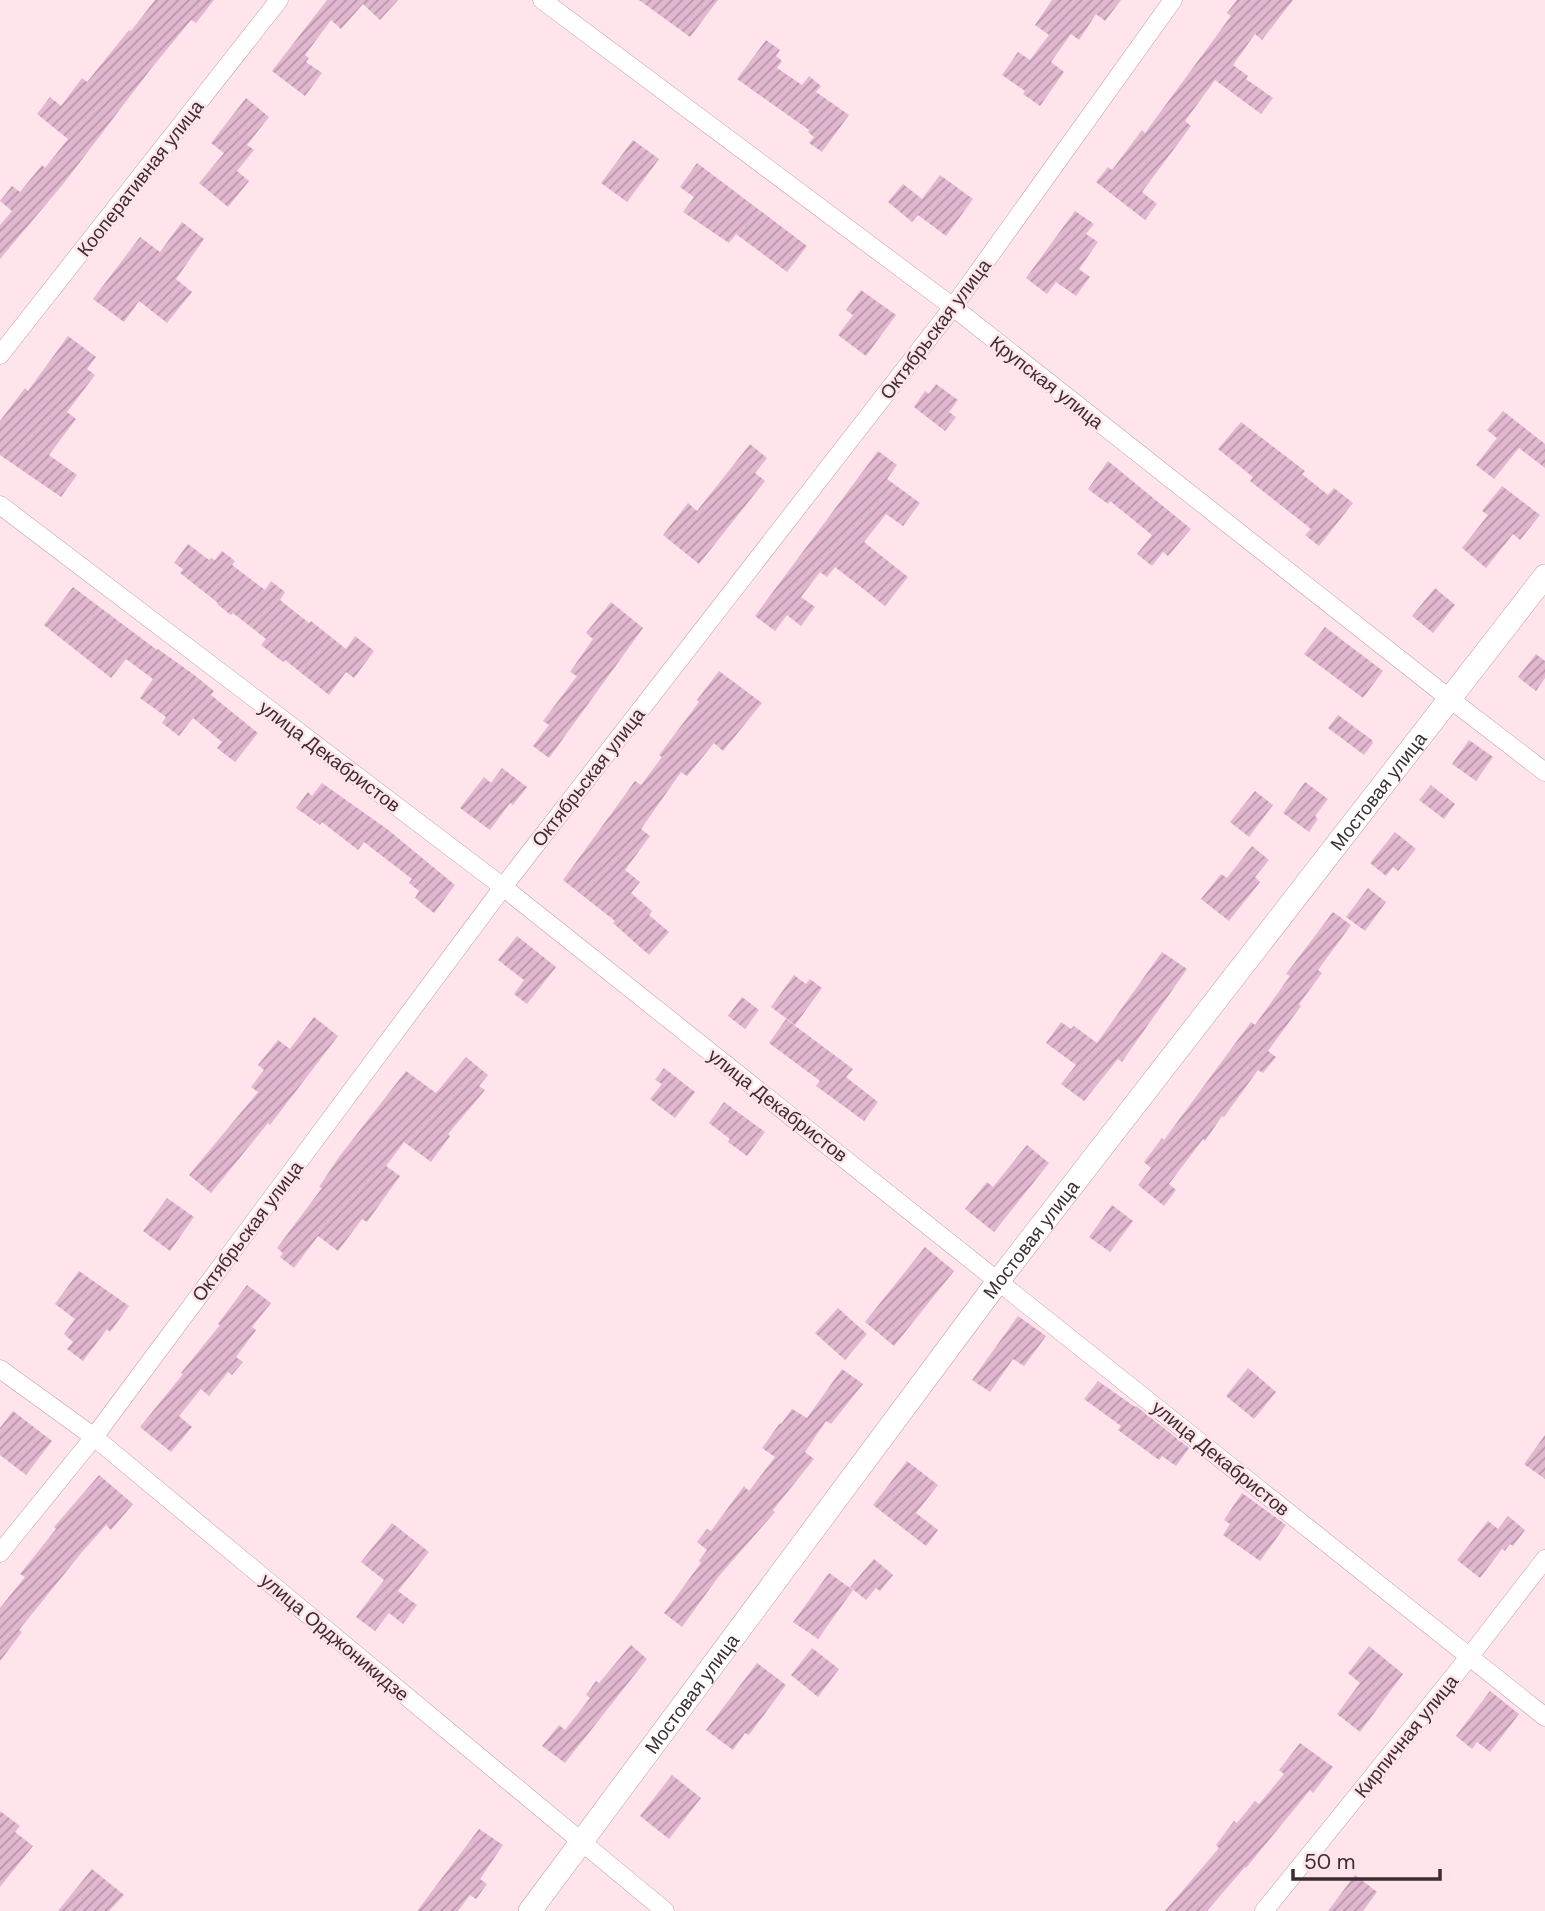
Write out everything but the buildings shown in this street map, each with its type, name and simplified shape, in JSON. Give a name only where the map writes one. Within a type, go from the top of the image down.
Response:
[{"type":"street","name":"Кооперативная улица","points":[[0,355],[279,0]]},
{"type":"street","name":"Крупская улица","points":[[542,0],[953,307],[1545,772]]},
{"type":"street","name":"Октябрьская улица","points":[[0,1553],[94,1437],[503,887],[953,307],[1173,0]]},
{"type":"street","name":"улица Декабристов","points":[[0,505],[503,887],[1545,1717]]},
{"type":"street","name":"Мостовая улица","points":[[530,1911],[999,1280],[1545,576]]},
{"type":"street","name":"улица Орджоникидзе","points":[[0,1368],[94,1437],[665,1911]]},
{"type":"street","name":"Кирпичная улица","points":[[1264,1911],[1470,1657],[1545,1559]]}]
